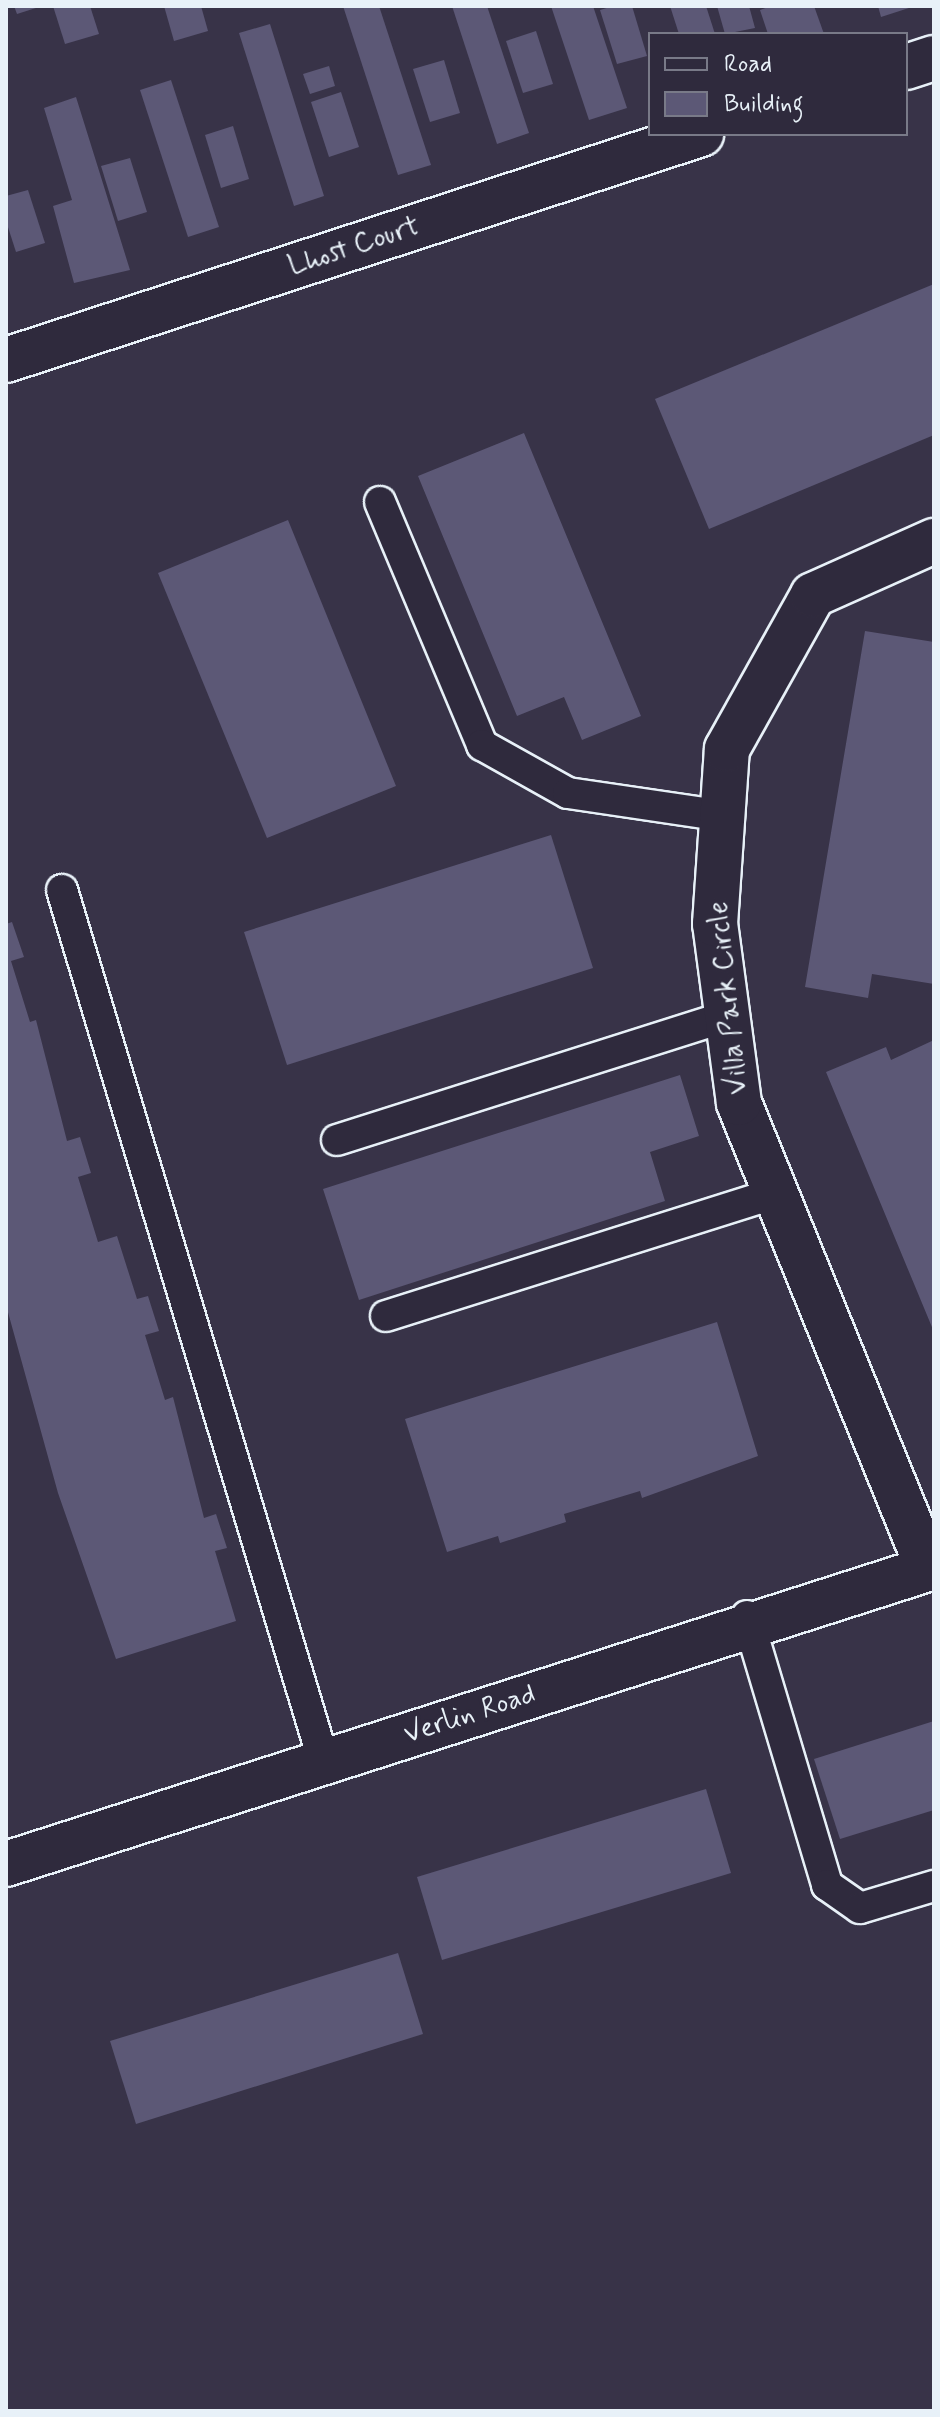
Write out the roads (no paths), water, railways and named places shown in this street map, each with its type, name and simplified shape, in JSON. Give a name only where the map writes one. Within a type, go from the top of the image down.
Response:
[{"type":"street","points":[[908,66],[934,58]]},
{"type":"street","name":"Lhost Court","points":[[6,360],[695,136]]},
{"type":"street","name":"Villa Park Circle","points":[[931,1568],[739,1103],[715,924],[727,749],[813,595],[934,541]]},
{"type":"street","name":"Verlin Road","points":[[6,1864],[748,1621],[931,1568]]},
{"type":"lane","points":[[380,502],[482,745],[568,793],[723,816]]},
{"type":"lane","points":[[62,890],[324,1762]]},
{"type":"lane","points":[[337,1140],[727,1016]]},
{"type":"lane","points":[[386,1316],[775,1193]]},
{"type":"lane","points":[[748,1621],[827,1885],[860,1908],[934,1886]]}]
